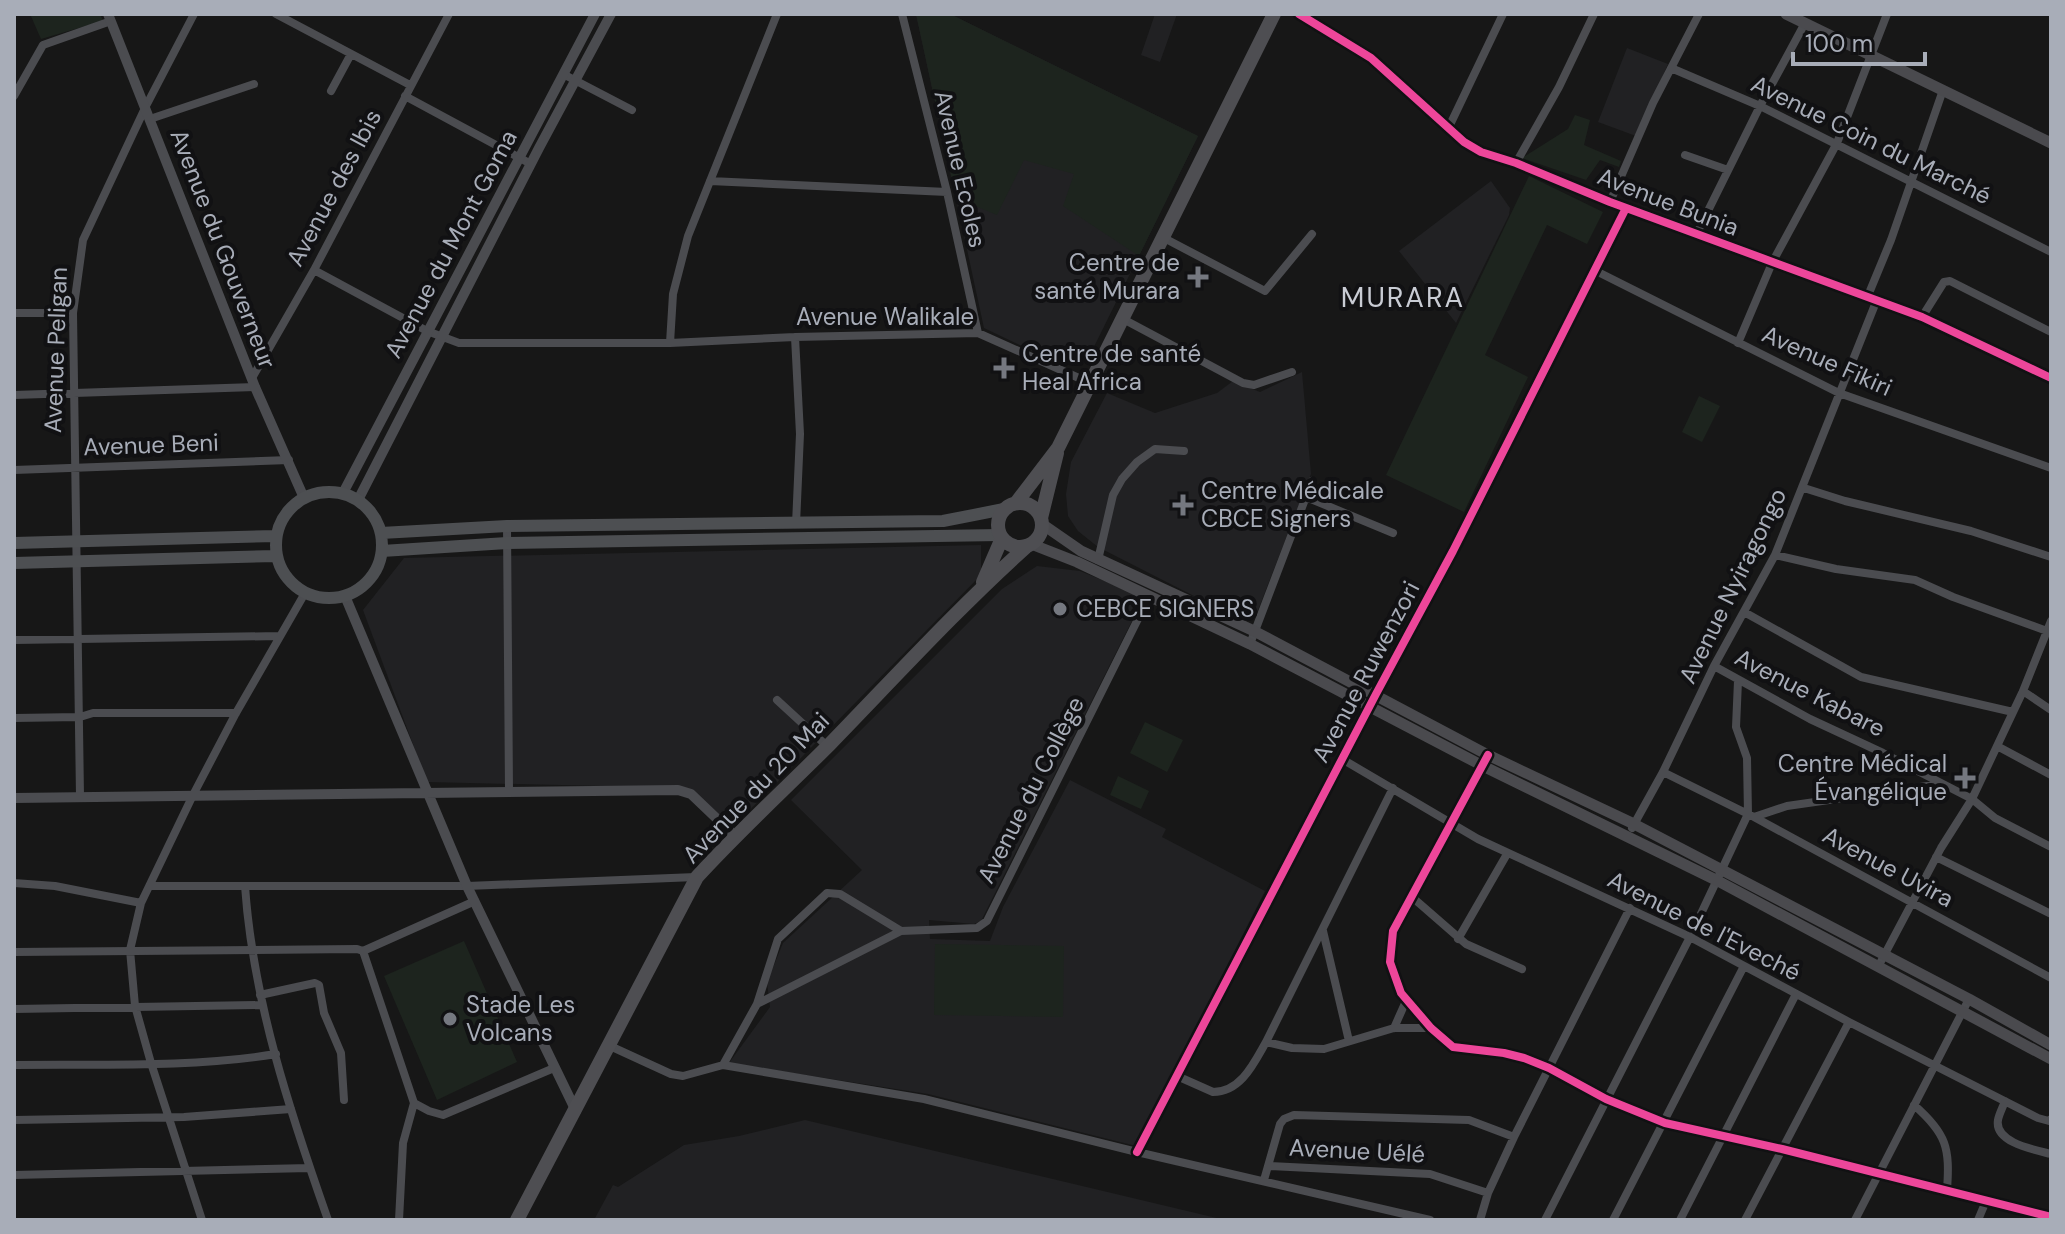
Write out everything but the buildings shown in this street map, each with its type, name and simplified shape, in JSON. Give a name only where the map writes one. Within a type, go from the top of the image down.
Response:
[{"type":"highway","points":[[1001,537],[1011,545],[1029,545],[1039,535],[1058,448],[1274,14]]},
{"type":"highway","points":[[981,588],[1001,537],[998,521],[1058,448]]},
{"type":"highway","points":[[1010,506],[1028,504],[1041,521]]},
{"type":"highway","name":"Avenue du 20 Mai","points":[[517,1220],[697,877],[981,588],[1029,545]]},
{"type":"main road","points":[[1786,14],[2051,143]]},
{"type":"main road","points":[[317,493],[343,493],[369,509],[381,533],[382,551],[378,566],[359,590],[345,596],[318,598],[291,584],[282,571],[276,556],[276,536],[281,521],[291,507],[304,498],[317,493]]},
{"type":"main road","points":[[381,533],[507,526],[943,521],[1010,506]]},
{"type":"main road","points":[[1041,521],[1098,560],[1254,631],[1280,652],[1370,706],[1634,824],[1962,1013],[2050,1049]]},
{"type":"main road","points":[[14,543],[276,536]]},
{"type":"main road","points":[[382,551],[507,543],[1001,537]]},
{"type":"main road","points":[[1029,545],[1250,644],[1280,652],[1376,694],[1485,760],[1629,836],[1720,875],[1885,956],[1969,999],[2050,1049]]},
{"type":"main road","points":[[14,563],[276,556]]},
{"type":"street","name":"Avenue Peligan","points":[[80,796],[73,313],[83,240],[146,106],[194,14]]},
{"type":"street","points":[[276,14],[410,85]]},
{"type":"street","name":"Avenue des Ibis","points":[[254,383],[449,14]]},
{"type":"street","points":[[358,500],[611,14]]},
{"type":"street","points":[[670,343],[673,294],[678,272],[710,181],[777,14]]},
{"type":"street","name":"Avenue Ecoles","points":[[902,14],[947,192],[978,333]]},
{"type":"street","name":"Avenue Bunia","points":[[1299,14],[1371,58],[1448,129],[1481,152],[1922,317],[2051,378]]},
{"type":"street","points":[[1448,129],[1503,14]]},
{"type":"street","points":[[1516,163],[1559,87],[1594,14]]},
{"type":"street","points":[[1610,202],[1653,103],[1699,14]]},
{"type":"street","points":[[1738,343],[1772,263],[1837,143],[1887,14]]},
{"type":"street","points":[[594,17],[605,26]]},
{"type":"street","name":"Avenue du Mont Goma","points":[[343,493],[594,17]]},
{"type":"street","name":"Avenue du Gouverneur","points":[[110,18],[254,383],[304,498]]},
{"type":"street","points":[[14,96],[43,45],[110,18]]},
{"type":"street","points":[[1696,235],[1805,23]]},
{"type":"street","points":[[331,91],[351,54]]},
{"type":"street","name":"Avenue Coin du Marché","points":[[1671,68],[1837,143],[2051,252]]},
{"type":"street","points":[[563,74],[632,110]]},
{"type":"street","points":[[150,119],[254,84]]},
{"type":"street","name":"Avenue Nyiragongo","points":[[1629,836],[1714,666],[1775,555],[1804,488],[1943,90]]},
{"type":"street","points":[[405,96],[531,164]]},
{"type":"street","points":[[1685,155],[1728,170]]},
{"type":"street","points":[[710,181],[947,192]]},
{"type":"street","name":"Avenue Ruwenzori","points":[[1137,1152],[1453,551],[1626,208]]},
{"type":"street","points":[[1164,238],[1265,291],[1312,234]]},
{"type":"street","name":"Avenue Walikale","points":[[314,270],[442,339],[459,343],[670,343],[978,333],[1090,383]]},
{"type":"street","name":"Avenue Fikiri","points":[[1596,271],[1839,393],[2051,468]]},
{"type":"street","points":[[1922,317],[1947,280],[2051,332]]},
{"type":"street","points":[[14,313],[73,313]]},
{"type":"street","points":[[1123,319],[1243,383],[1254,385],[1292,372]]},
{"type":"street","points":[[795,337],[800,434],[796,524]]},
{"type":"street","points":[[14,395],[254,383]]},
{"type":"street","points":[[1098,560],[1113,495],[1122,479],[1137,462],[1155,449],[1184,451]]},
{"type":"street","name":"Avenue Beni","points":[[14,470],[289,460]]},
{"type":"street","points":[[1250,644],[1312,481]]},
{"type":"street","points":[[1804,488],[1971,531],[2051,557]]},
{"type":"street","points":[[1306,497],[1393,533]]},
{"type":"street","points":[[507,526],[509,791]]},
{"type":"street","points":[[1775,555],[1836,569],[1915,580],[2047,631]]},
{"type":"street","points":[[202,1220],[135,1006],[130,950],[141,903],[193,795],[305,593]]},
{"type":"street","points":[[345,596],[467,886],[576,1111]]},
{"type":"street","name":"Avenue du Collège","points":[[901,931],[977,928],[987,921],[1149,597]]},
{"type":"street","points":[[1744,612],[1861,677],[2013,712]]},
{"type":"street","points":[[1878,967],[1936,857],[1972,799],[2048,644],[2047,631],[2051,621]]},
{"type":"street","points":[[14,640],[279,636]]},
{"type":"street","name":"Avenue Kabare","points":[[1714,666],[1972,799],[1995,818],[2051,847]]},
{"type":"street","points":[[1545,1220],[1751,816],[1746,755],[1736,727],[1738,681]]},
{"type":"street","points":[[2023,691],[2051,710]]},
{"type":"street","points":[[777,700],[827,746]]},
{"type":"street","points":[[14,718],[80,717],[93,713],[236,713]]},
{"type":"street","points":[[1997,746],[2051,775]]},
{"type":"street","name":"Avenue de l'Eveché","points":[[1342,759],[1507,854],[1690,937],[2038,1118],[2051,1119]]},
{"type":"street","points":[[1485,760],[1393,931],[1390,946],[1394,979],[1406,1001],[1446,1043],[1460,1049],[1504,1053],[1549,1068],[1606,1099],[1665,1123],[1722,1134],[2051,1217]]},
{"type":"street","name":"Avenue Uvira","points":[[1663,772],[1751,816],[2051,978]]},
{"type":"street","points":[[1751,816],[1787,806],[1941,784]]},
{"type":"street","points":[[1177,1076],[1213,1092],[1226,1091],[1246,1075],[1323,931],[1393,788]]},
{"type":"street","points":[[14,798],[685,791],[735,836]]},
{"type":"street","points":[[1458,939],[1507,854]]},
{"type":"street","points":[[1936,857],[2051,914]]},
{"type":"street","points":[[151,886],[467,886],[697,877]]},
{"type":"street","points":[[14,883],[55,886],[141,903]]},
{"type":"street","points":[[245,886],[250,950],[261,1000],[291,1109],[328,1220]]},
{"type":"street","points":[[723,1065],[757,1004],[778,939],[827,893],[840,894],[901,931]]},
{"type":"street","points":[[1412,897],[1458,939],[1522,969]]},
{"type":"street","points":[[14,952],[363,951],[475,901]]},
{"type":"street","points":[[1480,1220],[1488,1193],[1514,1137],[1630,908]]},
{"type":"street","points":[[757,1004],[901,931]]},
{"type":"street","points":[[1323,931],[1349,1041]]},
{"type":"street","points":[[363,951],[414,1103],[403,1143],[399,1220]]},
{"type":"street","points":[[1613,1220],[1744,966]]},
{"type":"street","points":[[14,1009],[261,1000],[315,983],[319,985],[324,1013],[341,1053],[344,1100]]},
{"type":"street","points":[[1680,1220],[1796,994]]},
{"type":"street","points":[[1855,1220],[1969,999]]},
{"type":"street","points":[[1394,1028],[1406,1001]]},
{"type":"street","points":[[1745,1220],[1849,1022]]},
{"type":"street","points":[[1266,1042],[1312,1050],[1324,1049],[1394,1028],[1431,1028]]},
{"type":"street","points":[[610,1046],[671,1074],[683,1076],[723,1065],[924,1099],[1430,1220]]},
{"type":"street","points":[[14,1065],[151,1063],[245,1059],[276,1054]]},
{"type":"street","points":[[414,1103],[443,1115],[554,1068]]},
{"type":"street","points":[[2005,1101],[1997,1122],[2007,1138],[2051,1154]]},
{"type":"street","points":[[1914,1105],[1940,1132],[1949,1162],[1947,1190]]},
{"type":"street","points":[[14,1120],[229,1115],[291,1109]]},
{"type":"street","points":[[1264,1180],[1280,1124],[1294,1115],[1469,1120],[1514,1137]]},
{"type":"street","name":"Avenue Uélé","points":[[1268,1166],[1430,1174],[1488,1193]]},
{"type":"street","points":[[14,1175],[310,1168]]},
{"type":"street","points":[[1978,1220],[1986,1201]]},
{"type":"street","points":[[2020,1220],[2023,1210]]},
{"type":"shaded area","points":[[30,14],[100,14],[103,21],[41,39]]},
{"type":"shaded area","points":[[916,14],[950,14],[1198,136],[1086,363],[1051,360],[984,328]]},
{"type":"shaded area","points":[[916,14],[950,14],[1198,136],[1139,256],[1063,206],[1074,174],[1024,160],[997,215],[956,198]]},
{"type":"shaded area","points":[[1155,14],[1177,14],[1160,62],[1141,55]]},
{"type":"shaded area","points":[[1627,48],[1668,64],[1636,136],[1598,122]]},
{"type":"shaded area","points":[[1575,115],[1590,120],[1584,145],[1621,161],[1619,167],[1600,160],[1586,180],[1522,158],[1568,129]]},
{"type":"shaded area","points":[[1529,176],[1603,212],[1587,244],[1547,225],[1485,355],[1528,377],[1464,512],[1386,475]]},
{"type":"shaded area","points":[[1491,181],[1510,208],[1509,215],[1456,323],[1399,251]]},
{"type":"shaded area","name":"Centre Médicale CBCE Signers","points":[[1302,372],[1311,474],[1255,618],[1245,622],[1098,547],[1078,531],[1068,516],[1066,494],[1071,462],[1107,393],[1155,413],[1217,393],[1233,381],[1260,392]]},
{"type":"shaded area","points":[[1699,396],[1720,406],[1702,442],[1682,432]]},
{"type":"shaded area","points":[[981,545],[981,575],[736,824],[708,809],[687,788],[427,782],[363,610],[404,558]]},
{"type":"shaded area","points":[[1037,566],[1080,571],[1144,597],[981,921],[974,924],[929,920],[930,939],[990,941],[1003,907],[1070,780],[1166,829],[1162,837],[1265,891],[1136,1146],[928,1094],[729,1063],[770,1007],[767,982],[783,943],[862,870],[791,800],[1002,589]]},
{"type":"shaded area","points":[[1145,722],[1183,740],[1167,772],[1130,753]]},
{"type":"shaded area","points":[[1118,776],[1149,791],[1141,809],[1110,795]]},
{"type":"shaded area","name":"Stade Les Volcans","points":[[464,941],[517,1062],[437,1100],[384,976]]},
{"type":"shaded area","points":[[935,944],[1064,946],[1063,1017],[934,1015]]},
{"type":"shaded area","points":[[805,1120],[1225,1220],[594,1220],[613,1185],[618,1187],[684,1145]]},
{"type":"cycle path","points":[[1299,14],[1371,58],[1464,142],[1481,152],[1922,317],[2051,378]]},
{"type":"cycle path","points":[[1137,1152],[1453,551],[1626,208]]},
{"type":"cycle path","points":[[1488,755],[1393,931],[1390,962],[1401,993],[1431,1028],[1453,1047],[1524,1058],[1606,1099],[1665,1123],[1782,1149],[2051,1217]]},
{"type":"place","name":"Centre de santé Murara","points":[[1198,277]]},
{"type":"place","name":"Centre de santé Heal Africa","points":[[1004,368]]},
{"type":"place","name":"Centre Médicale CBCE Signers","points":[[1183,505]]},
{"type":"place","name":"CEBCE SIGNERS","points":[[1060,609]]},
{"type":"place","name":"Centre Médical Évangélique","points":[[1965,778]]},
{"type":"place","name":"Stade Les Volcans","points":[[450,1019]]},
{"type":"district","name":"MURARA","points":[[1403,297]]}]
